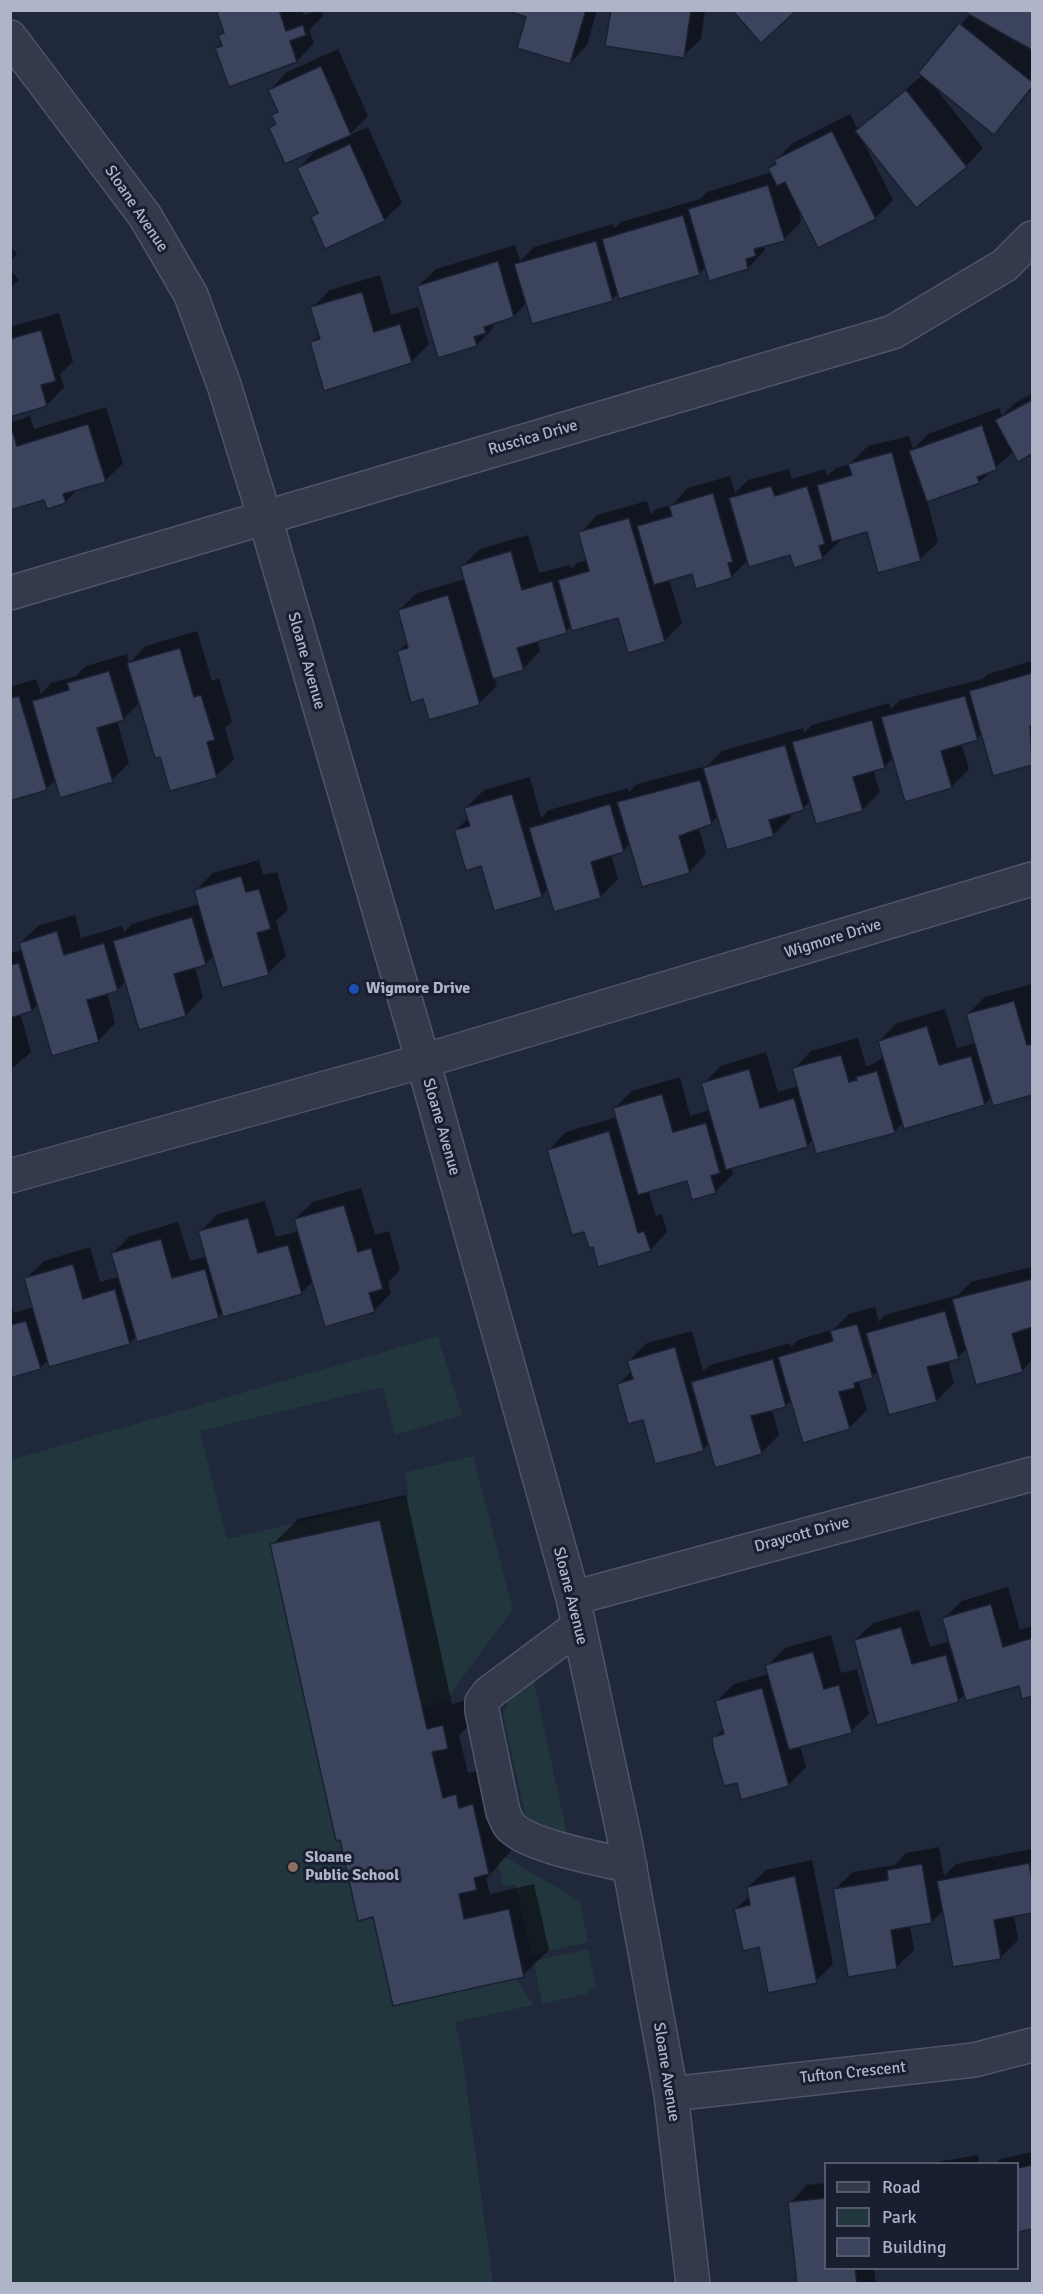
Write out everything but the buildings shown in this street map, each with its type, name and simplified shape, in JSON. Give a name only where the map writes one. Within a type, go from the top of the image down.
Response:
[{"type":"street","name":"Sloane Avenue","points":[[10,37],[145,216],[191,295],[224,385],[265,518],[423,1061],[576,1612],[630,1866],[671,2094],[693,2283]]},
{"type":"street","name":"Ruscica Drive","points":[[10,593],[893,332],[1005,265],[1032,238]]},
{"type":"street","name":"Wigmore Drive","points":[[10,1176],[423,1061],[1032,879]]},
{"type":"street","name":"Draycott Drive","points":[[576,1612],[1032,1474]]},
{"type":"street","points":[[576,1612],[482,1702],[502,1807],[508,1823],[521,1834],[577,1853],[630,1866]]},
{"type":"street","name":"Tufton Crescent","points":[[671,2094],[974,2060],[1032,2045]]},
{"type":"green space","name":"Sloane Public School","points":[[438,1336],[462,1415],[395,1435],[383,1387],[200,1431],[227,1539],[409,1496],[404,1473],[473,1456],[513,1609],[449,1696],[450,1701],[422,1707],[380,1520],[271,1544],[336,1841],[340,1840],[358,1920],[373,1917],[515,1977],[533,2005],[455,2022],[462,2054],[493,2283],[11,2284],[11,1460]]},
{"type":"green space","points":[[533,1677],[567,1834],[545,1832],[526,1818],[503,1716],[511,1692]]},
{"type":"green space","points":[[496,1852],[580,1901],[588,1942],[531,1955],[516,1886],[514,1884],[503,1886]]},
{"type":"green space","points":[[588,1949],[596,1987],[585,1994],[542,2004],[534,1961]]},
{"type":"place","name":"Wigmore Drive","points":[[354,989]]},
{"type":"place","name":"Sloane Public School","points":[[293,1867]]}]
